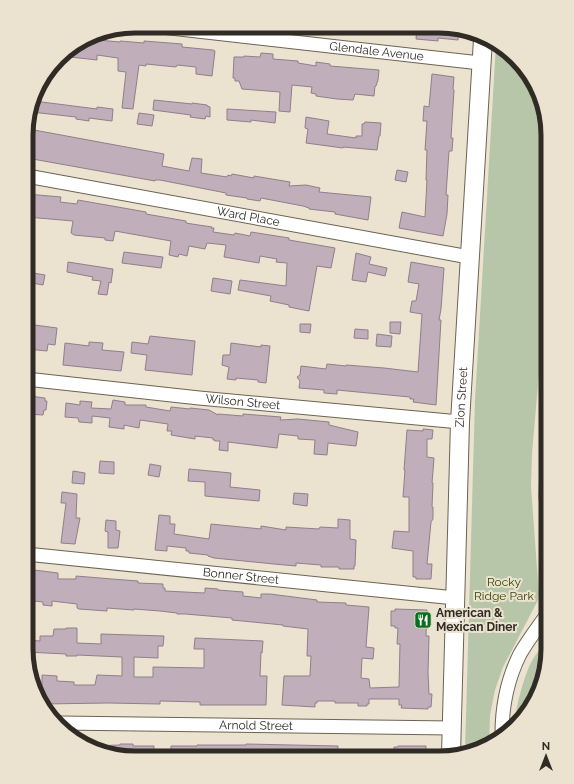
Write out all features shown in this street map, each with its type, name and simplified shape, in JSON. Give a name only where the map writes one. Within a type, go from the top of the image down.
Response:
[{"type":"main road","name":"Zion Street","points":[[451,750],[460,422],[480,63],[482,43]]},
{"type":"street","name":"Glendale Avenue","points":[[215,33],[480,63]]},
{"type":"street","name":"Ward Place","points":[[33,177],[469,257]]},
{"type":"street","name":"Wilson Street","points":[[33,380],[199,398],[460,422]]},
{"type":"street","name":"Bonner Street","points":[[33,555],[456,598]]},
{"type":"street","points":[[502,729],[502,721],[510,681],[520,654],[541,623]]},
{"type":"street","name":"Arnold Street","points":[[65,723],[452,728]]},
{"type":"green space","name":"Rocky Ridge Park","points":[[496,50],[506,58],[524,78],[536,102],[540,121],[541,358],[532,453],[531,487],[539,595],[538,600],[503,667],[495,690],[490,715],[489,738],[465,748],[475,400]]},
{"type":"green space","points":[[541,649],[536,682],[524,706],[515,717],[523,684],[531,663]]},
{"type":"building","points":[[416,33],[458,35],[458,40],[438,38],[438,41],[416,39]]},
{"type":"building","points":[[98,40],[182,44],[182,47],[215,51],[212,76],[196,74],[196,67],[177,65],[176,67],[146,64],[146,66],[139,65],[133,109],[122,108],[126,72],[118,71],[118,58],[97,55],[97,60],[69,57],[78,50]]},
{"type":"building","points":[[261,53],[273,54],[273,59],[298,61],[298,63],[316,66],[316,62],[330,64],[330,66],[379,70],[374,96],[355,94],[353,100],[337,99],[316,96],[316,94],[311,93],[312,87],[292,85],[290,112],[279,111],[280,92],[242,89],[239,81],[235,81],[235,78],[233,78],[234,57],[260,57]]},
{"type":"building","points":[[432,74],[454,77],[451,138],[453,138],[452,151],[449,151],[446,195],[448,195],[447,214],[443,236],[399,228],[402,212],[425,217],[427,150],[425,150],[427,121],[423,121],[424,106],[429,107]]},
{"type":"building","points":[[154,100],[207,105],[210,107],[210,117],[206,116],[205,119],[190,117],[191,115],[153,110]]},
{"type":"building","points":[[38,102],[97,109],[97,107],[113,109],[112,121],[89,118],[89,121],[76,119],[76,117],[35,112],[36,108]]},
{"type":"building","points":[[227,109],[276,112],[275,123],[251,120],[251,122],[227,120]]},
{"type":"building","points":[[139,113],[154,115],[152,126],[137,124]]},
{"type":"building","points":[[306,117],[329,121],[327,134],[356,138],[356,136],[362,136],[362,124],[365,122],[381,123],[377,150],[343,148],[306,143],[308,129],[305,128]]},
{"type":"building","points":[[34,130],[164,154],[162,166],[189,171],[192,158],[202,159],[201,173],[227,177],[228,175],[231,176],[232,174],[254,178],[254,176],[290,182],[289,186],[306,185],[320,188],[319,192],[371,197],[368,220],[261,198],[260,201],[247,199],[226,195],[226,193],[160,180],[155,181],[33,159]]},
{"type":"building","points":[[397,170],[408,172],[406,182],[395,180]]},
{"type":"building","points":[[33,195],[61,197],[60,202],[77,204],[78,200],[146,212],[146,214],[212,227],[211,228],[214,228],[213,232],[234,235],[235,233],[250,236],[251,232],[289,238],[289,240],[335,248],[331,268],[317,266],[309,311],[270,301],[271,296],[238,290],[240,280],[286,286],[287,263],[276,262],[277,259],[260,256],[259,263],[224,257],[226,245],[207,243],[205,249],[189,246],[187,256],[179,254],[178,257],[169,255],[171,241],[115,231],[113,241],[105,240],[105,238],[74,235],[71,233],[73,221],[33,218]]},
{"type":"building","points":[[124,252],[163,257],[161,268],[122,263]]},
{"type":"building","points":[[356,253],[371,257],[369,264],[387,268],[385,276],[368,272],[366,282],[352,280]]},
{"type":"building","points":[[68,262],[113,269],[107,295],[98,294],[101,281],[92,280],[93,277],[67,272]]},
{"type":"building","points":[[411,262],[444,268],[439,320],[441,320],[436,405],[413,402],[414,399],[410,399],[410,397],[337,390],[337,394],[324,393],[324,390],[299,388],[300,381],[297,377],[300,375],[301,366],[326,369],[327,364],[418,372],[422,314],[410,312],[412,301],[416,301],[419,284],[408,282]]},
{"type":"building","points":[[33,273],[45,275],[43,285],[33,283]]},
{"type":"building","points":[[213,278],[232,281],[230,294],[211,291]]},
{"type":"building","points":[[390,322],[401,322],[400,334],[390,333]]},
{"type":"building","points":[[300,324],[311,324],[310,333],[300,332]]},
{"type":"building","points":[[33,325],[57,328],[55,345],[48,344],[47,351],[33,350]]},
{"type":"building","points":[[355,329],[368,330],[368,339],[354,338]]},
{"type":"building","points":[[377,334],[392,336],[391,347],[376,346]]},
{"type":"building","points":[[150,336],[195,341],[192,375],[145,370],[147,355],[131,353],[132,342],[148,344]]},
{"type":"building","points":[[89,342],[103,343],[102,350],[124,352],[121,371],[63,365],[65,343],[89,346]]},
{"type":"building","points":[[231,343],[261,347],[261,345],[270,346],[266,383],[258,382],[258,380],[236,378],[236,380],[227,379],[229,367],[222,365],[223,355],[230,355]]},
{"type":"building","points":[[33,396],[45,398],[45,401],[47,401],[46,410],[44,410],[43,415],[33,414]]},
{"type":"building","points":[[113,400],[125,402],[125,405],[146,405],[146,407],[170,411],[171,407],[190,408],[209,410],[218,415],[243,416],[243,414],[281,417],[280,420],[298,419],[329,422],[329,425],[358,432],[356,446],[328,443],[327,455],[314,454],[315,440],[298,439],[298,436],[279,434],[277,448],[228,442],[228,451],[219,450],[220,441],[215,441],[213,438],[195,436],[195,439],[171,435],[172,431],[167,431],[168,424],[140,420],[139,428],[124,425],[124,429],[109,427],[110,418],[92,416],[92,423],[79,422],[78,418],[65,417],[66,403],[80,405],[80,401],[92,402],[91,408],[111,409]]},
{"type":"building","points":[[423,429],[433,430],[432,439],[427,439],[427,457],[434,458],[432,483],[433,519],[431,522],[427,564],[432,564],[431,579],[416,579],[416,577],[413,577],[413,551],[392,548],[394,531],[409,532],[409,497],[403,497],[407,430],[423,431]]},
{"type":"building","points":[[100,461],[114,462],[114,474],[99,473]]},
{"type":"building","points":[[150,464],[161,466],[159,477],[148,475]]},
{"type":"building","points":[[189,469],[231,473],[230,487],[260,490],[259,501],[205,496],[205,482],[188,481]]},
{"type":"building","points":[[73,471],[85,473],[84,484],[72,483]]},
{"type":"building","points":[[62,492],[77,494],[76,518],[80,518],[75,544],[61,543],[66,503],[61,503]]},
{"type":"building","points":[[294,493],[308,494],[307,506],[293,504]]},
{"type":"building","points":[[159,515],[170,516],[170,524],[175,524],[174,534],[209,539],[211,524],[261,529],[261,526],[286,530],[286,527],[319,529],[320,527],[338,528],[338,519],[350,520],[350,539],[356,540],[355,566],[354,569],[339,569],[339,567],[321,567],[321,565],[296,563],[296,566],[214,558],[208,555],[189,553],[189,551],[186,551],[186,548],[167,546],[167,551],[155,550]]},
{"type":"building","points":[[106,520],[116,521],[116,530],[120,531],[118,548],[108,548],[108,532],[105,531]]},
{"type":"building","points":[[33,570],[58,573],[58,579],[76,579],[76,576],[138,581],[138,583],[163,584],[165,591],[204,593],[205,588],[218,589],[243,592],[243,596],[261,598],[261,594],[270,594],[317,600],[317,602],[346,603],[346,605],[369,607],[366,647],[374,648],[373,659],[362,658],[361,678],[369,679],[370,688],[399,687],[400,644],[397,644],[398,628],[391,626],[391,611],[395,611],[395,609],[427,610],[426,636],[429,636],[428,672],[429,694],[432,694],[431,707],[428,707],[428,709],[401,708],[402,705],[399,705],[399,699],[369,699],[369,704],[367,704],[367,706],[358,706],[358,703],[335,703],[335,701],[317,701],[317,703],[315,703],[315,707],[282,705],[284,676],[310,676],[311,656],[307,656],[308,629],[232,620],[232,618],[177,614],[160,611],[107,608],[107,611],[79,609],[77,608],[77,604],[52,601],[52,606],[43,605],[43,602],[33,601]]},
{"type":"building","points":[[77,628],[77,643],[101,644],[101,634],[164,636],[163,646],[158,646],[158,658],[134,657],[134,677],[153,677],[153,667],[204,668],[204,649],[194,649],[195,638],[263,641],[260,676],[267,676],[266,705],[200,705],[200,702],[161,701],[160,704],[49,704],[42,692],[42,675],[57,676],[57,681],[74,682],[74,685],[95,685],[97,675],[122,676],[122,657],[66,656],[66,654],[33,652],[33,640],[40,641],[40,636],[53,636],[54,629]]},
{"type":"building","points":[[133,744],[133,746],[154,746],[154,751],[121,750],[102,746]]},
{"type":"building","points":[[171,746],[338,746],[338,751],[171,751]]},
{"type":"building","points":[[426,746],[426,751],[394,751],[394,747]]},
{"type":"place","name":"American & Mexican Diner","points":[[423,620]]}]
